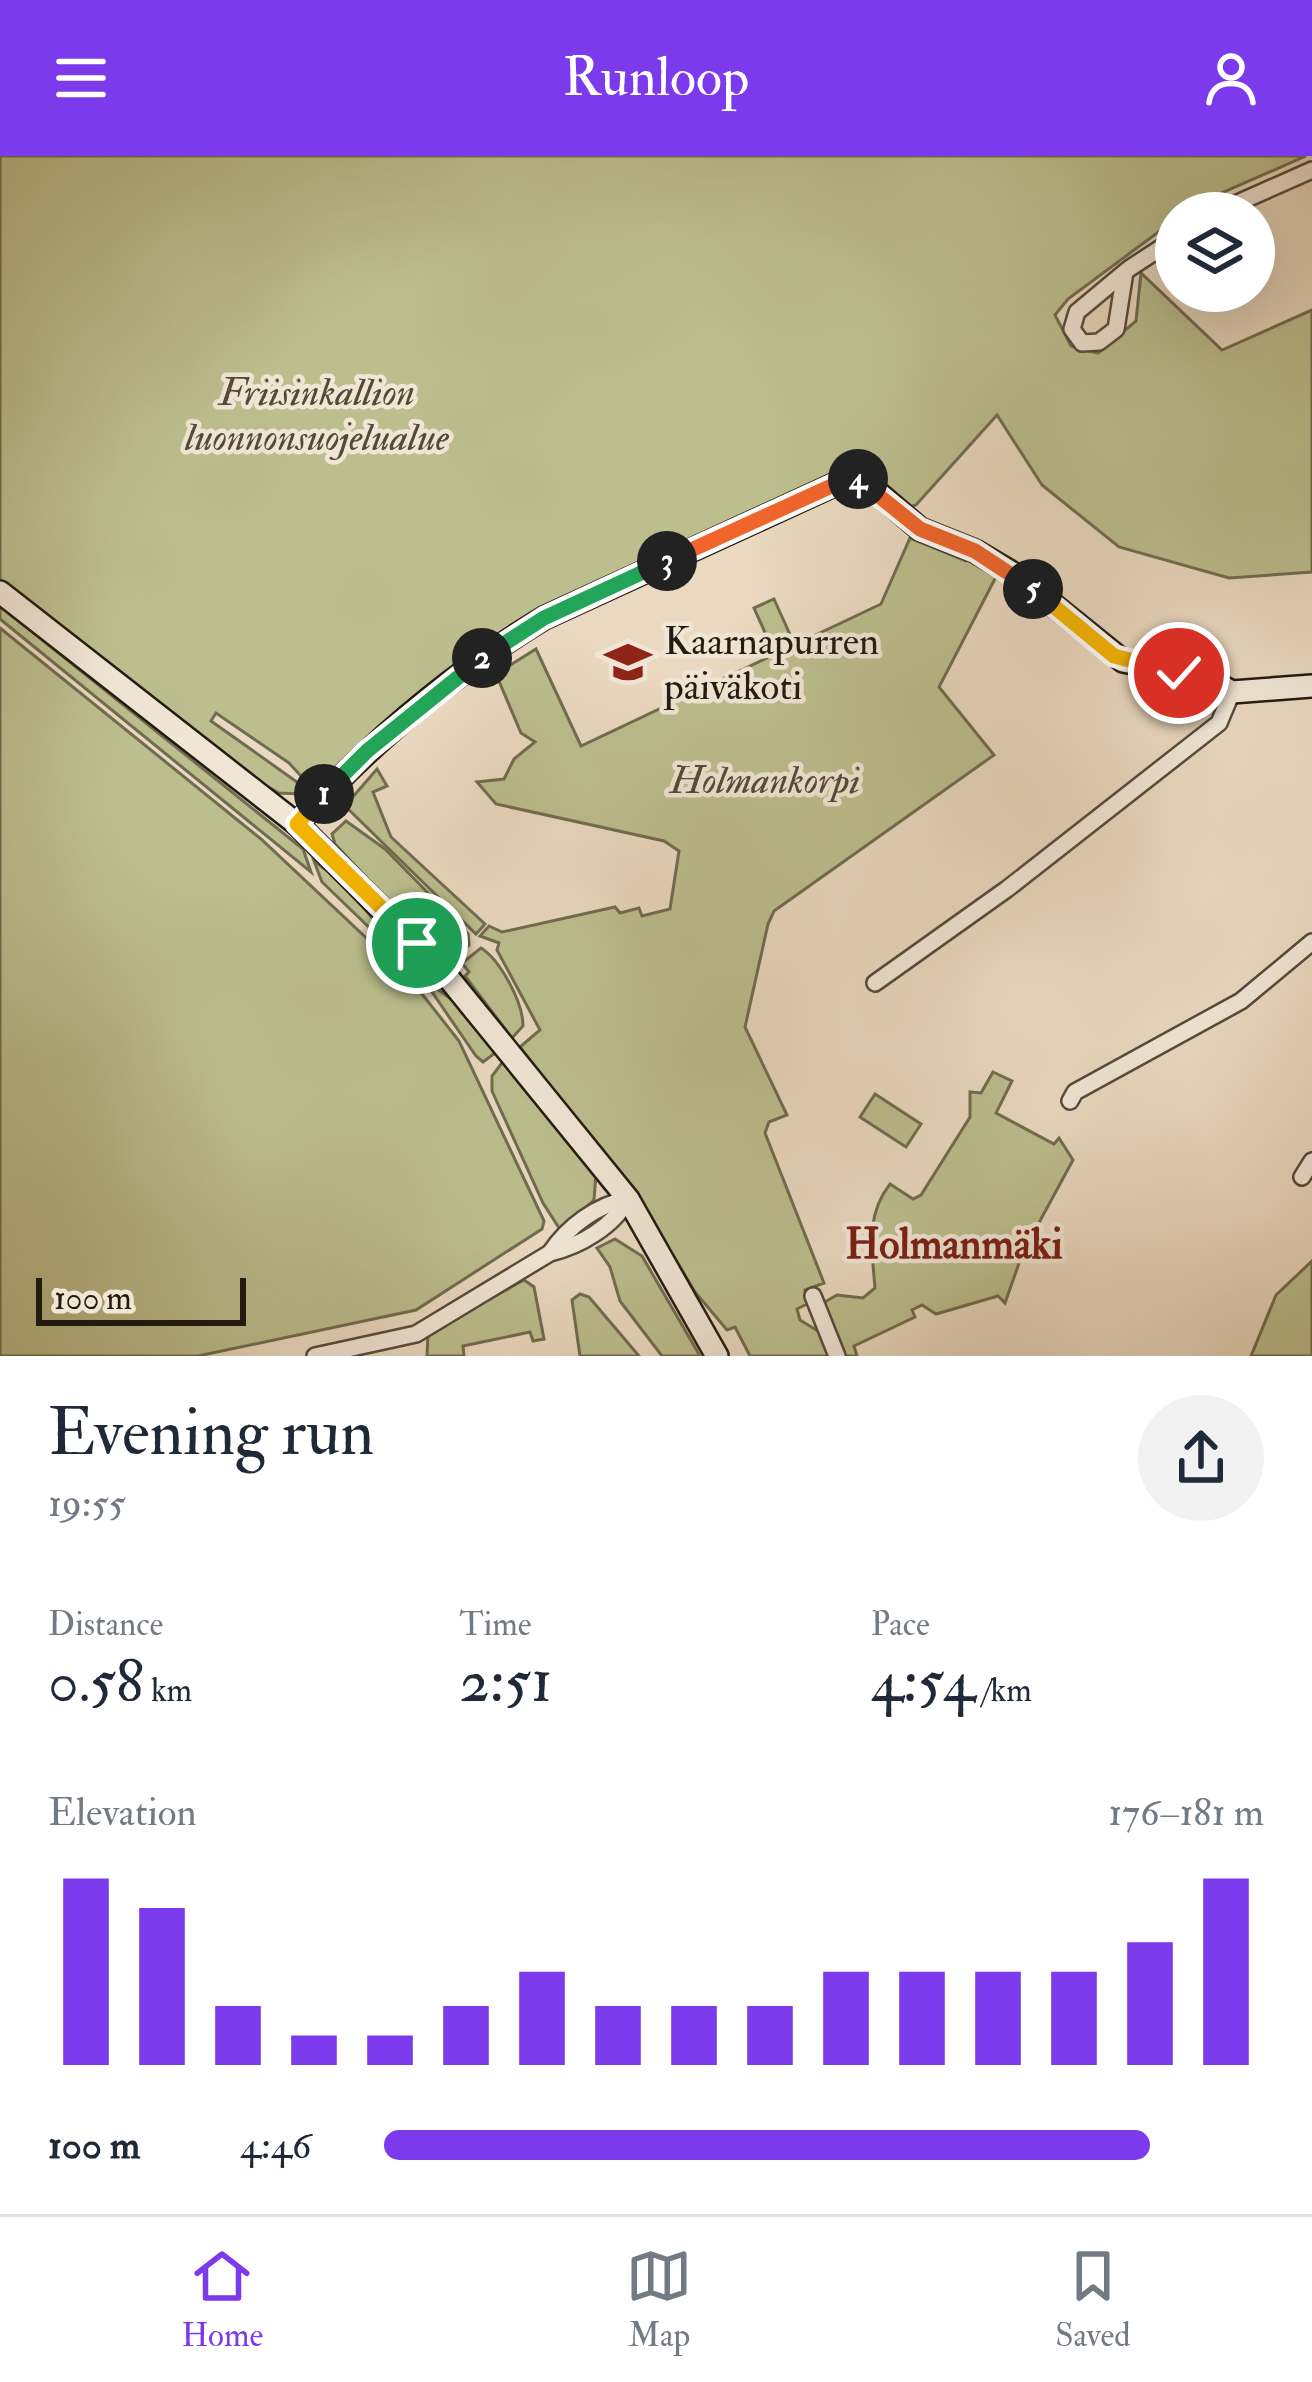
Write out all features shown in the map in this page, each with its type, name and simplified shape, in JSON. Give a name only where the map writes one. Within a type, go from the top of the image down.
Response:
[{"type":"street","points":[[1262,192],[1312,170]]},
{"type":"street","points":[[1125,272],[1116,329],[1099,342],[1082,343],[1074,333],[1074,317],[1125,272],[1155,252]]},
{"type":"street","points":[[297,824],[367,751],[506,641],[544,618],[849,478],[862,480],[920,529],[975,551],[1019,578],[1123,661],[1204,677],[1232,692],[1312,686]]},
{"type":"street","points":[[0,592],[297,824],[486,1018],[628,1198],[717,1356]]},
{"type":"street","points":[[875,983],[1201,738],[1229,710],[1232,692]]},
{"type":"street","points":[[1070,1101],[1075,1092],[1240,1001],[1312,942]]},
{"type":"street","points":[[1302,1177],[1312,1161]]},
{"type":"street","points":[[315,1356],[416,1334],[550,1253],[561,1236],[608,1203],[628,1198]]},
{"type":"street","points":[[682,1288],[731,1356]]},
{"type":"street","points":[[813,1297],[837,1356]]},
{"type":"green space","name":"Friisinkallion luonnonsuojelualue","points":[[0,156],[1306,156],[1224,192],[1155,192],[1155,235],[1068,299],[1055,315],[1071,346],[1098,353],[1136,321],[1141,273],[1155,286],[1155,312],[1182,312],[1222,350],[1312,310],[1312,572],[1229,578],[1119,547],[1042,485],[997,415],[916,505],[899,510],[874,474],[858,471],[516,623],[476,648],[312,788],[289,763],[216,713],[211,721],[297,782],[299,794],[279,793],[248,776],[0,582]]},
{"type":"green space","name":"Holmankorpi","points":[[910,538],[966,561],[972,556],[999,571],[939,687],[994,755],[774,911],[768,924],[745,1027],[787,1115],[769,1122],[765,1133],[824,1283],[805,1290],[807,1304],[797,1309],[800,1320],[823,1334],[832,1356],[750,1356],[735,1327],[727,1330],[695,1292],[646,1210],[520,1047],[540,1030],[497,950],[499,943],[480,936],[489,926],[502,932],[615,907],[620,913],[639,908],[642,916],[670,909],[679,851],[664,841],[496,804],[477,782],[504,779],[514,759],[535,742],[521,733],[496,674],[536,649],[581,746],[881,604]]},
{"type":"green space","points":[[774,599],[792,639],[772,648],[754,608]]},
{"type":"green space","points":[[0,606],[303,849],[311,872],[0,619]]},
{"type":"green space","points":[[0,628],[261,839],[411,980],[459,1041],[544,1221],[542,1229],[416,1310],[198,1356],[0,1356]]},
{"type":"green space","points":[[377,769],[387,786],[373,792],[391,837],[485,924],[476,934],[345,806]]},
{"type":"green space","points":[[346,821],[385,849],[468,934],[469,945],[458,956],[393,907],[335,844],[332,834]]},
{"type":"green space","points":[[314,861],[337,878],[409,959],[405,962],[322,882]]},
{"type":"green space","points":[[481,948],[503,972],[519,1005],[523,1026],[512,1038],[465,976],[469,972],[462,963]]},
{"type":"green space","points":[[436,988],[462,1007],[499,1050],[483,1062],[476,1056],[432,992]]},
{"type":"green space","points":[[505,1059],[596,1173],[594,1200],[561,1231],[543,1203],[492,1091],[492,1076]]},
{"type":"green space","points":[[993,1072],[1012,1081],[996,1113],[1054,1144],[1059,1138],[1073,1160],[1023,1252],[1005,1303],[998,1296],[936,1314],[922,1305],[912,1310],[915,1317],[854,1346],[857,1356],[844,1356],[823,1303],[837,1295],[863,1298],[875,1288],[872,1234],[882,1196],[890,1184],[913,1199],[921,1195],[970,1117],[970,1092],[981,1093]]},
{"type":"green space","points":[[875,1094],[921,1124],[906,1147],[860,1117]]},
{"type":"green space","points":[[615,1239],[642,1256],[700,1356],[662,1356],[620,1301],[610,1267],[597,1248]]},
{"type":"green space","points":[[1312,1261],[1312,1356],[1251,1356],[1276,1295]]},
{"type":"green space","points":[[524,1280],[534,1287],[544,1339],[533,1341],[530,1332],[463,1346],[464,1356],[427,1356],[428,1333]]},
{"type":"green space","points":[[580,1294],[589,1297],[639,1356],[580,1356],[572,1300]]},
{"type":"place","name":"Kaarnapurren päiväkoti","points":[[628,662]]},
{"type":"district","name":"Holmanmäki","points":[[954,1243]]},
{"type":"route","points":[[417,943],[297,824],[316,803],[367,751],[506,641],[544,618],[849,478],[862,480],[887,506],[920,529],[975,551],[1019,578],[1114,656],[1179,673]]}]
